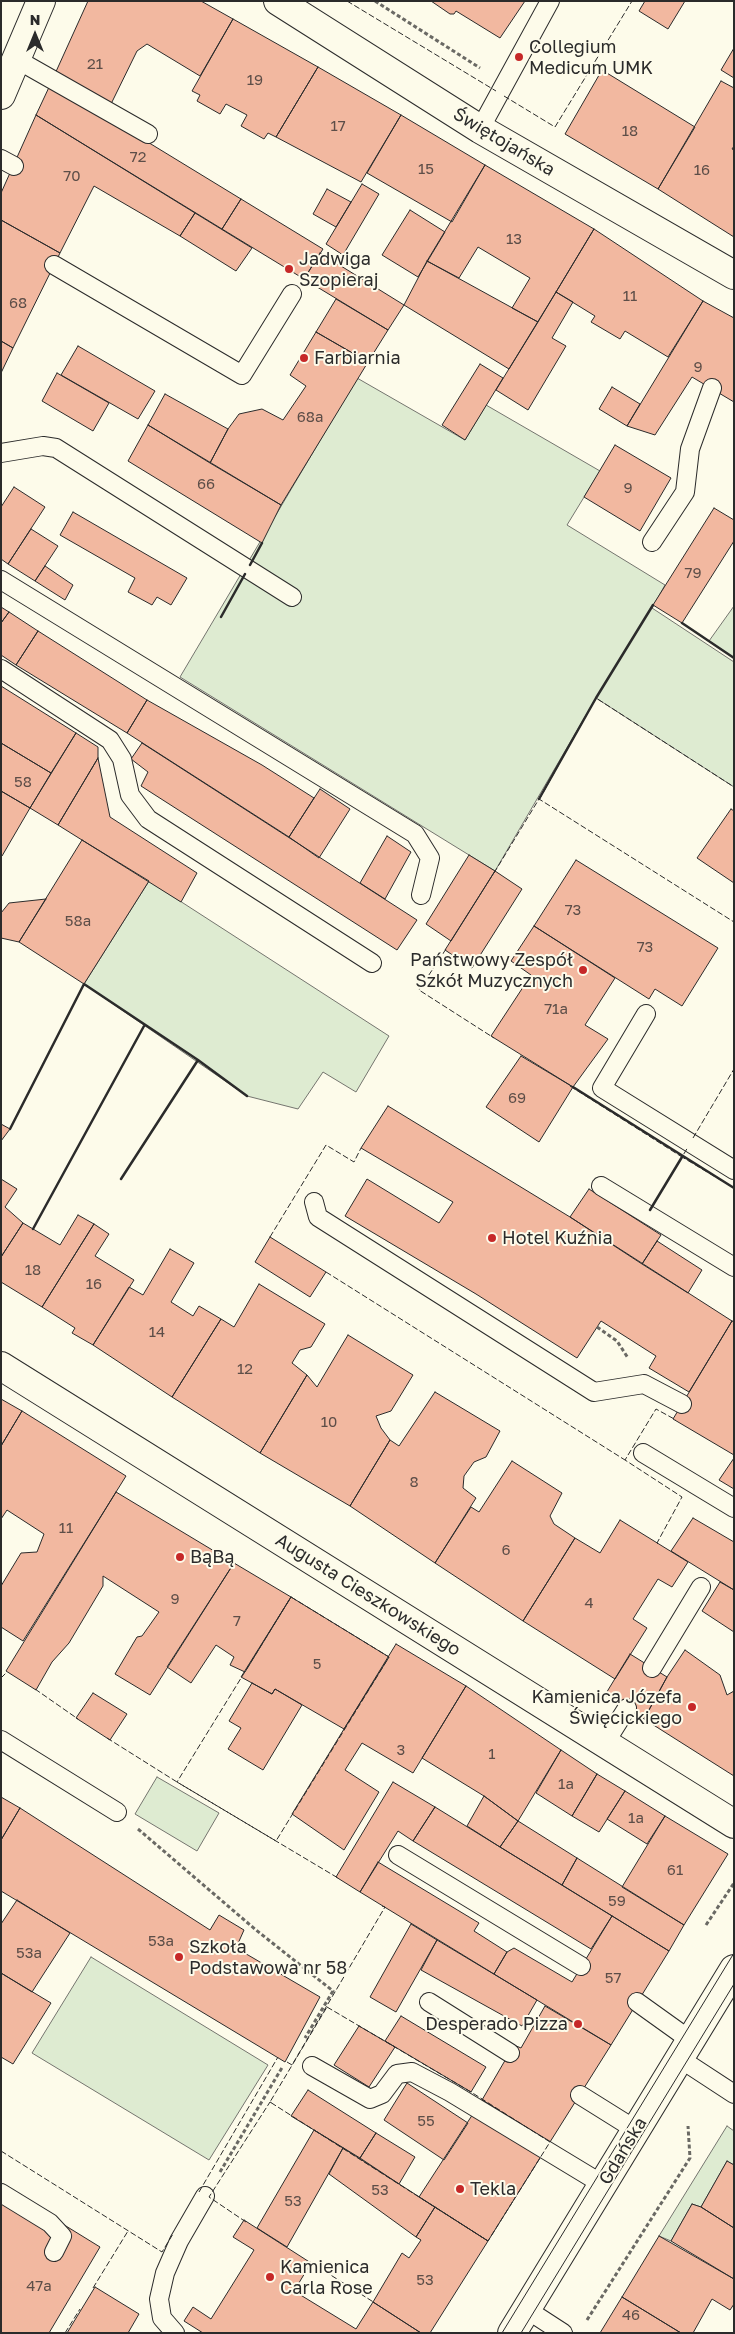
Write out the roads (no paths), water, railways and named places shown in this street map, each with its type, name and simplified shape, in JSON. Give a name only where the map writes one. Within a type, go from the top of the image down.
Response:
[{"type":"street","points":[[1,95],[41,1]]},
{"type":"street","name":"Świętojańska","points":[[278,1],[480,129],[734,275]]},
{"type":"street","name":"Augusta Cieszkowskiego","points":[[1,1366],[734,1824]]},
{"type":"street","name":"Gdańska","points":[[512,2333],[734,1969]]},
{"type":"lane","points":[[480,129],[550,1]]},
{"type":"lane","points":[[16,60],[148,134]]},
{"type":"lane","points":[[54,264],[242,375],[292,294]]},
{"type":"lane","points":[[652,542],[686,492],[690,450],[712,388]]},
{"type":"lane","points":[[1,453],[44,446],[56,448],[292,597]]},
{"type":"lane","points":[[1,580],[415,834],[430,858],[421,895]]},
{"type":"lane","points":[[1,670],[110,740],[122,759],[130,795],[148,819],[372,963]]},
{"type":"lane","points":[[646,1014],[602,1088],[734,1170]]},
{"type":"lane","points":[[602,1186],[734,1267]]},
{"type":"lane","points":[[314,1202],[318,1218],[594,1392],[644,1384],[682,1404]]},
{"type":"lane","points":[[644,1453],[734,1508]]},
{"type":"lane","points":[[652,1668],[701,1587]]},
{"type":"lane","points":[[605,1743],[627,1708]]},
{"type":"lane","points":[[1,1740],[117,1812]]},
{"type":"lane","points":[[398,1855],[581,1966]]},
{"type":"lane","points":[[429,2002],[510,2053]]},
{"type":"lane","points":[[637,2002],[734,2094]]},
{"type":"lane","points":[[312,2066],[370,2099],[382,2094],[397,2074],[412,2072],[450,2092],[602,2184]]},
{"type":"lane","points":[[580,2095],[636,2130]]},
{"type":"lane","points":[[1,2193],[50,2223],[62,2236],[54,2252]]},
{"type":"lane","points":[[174,2333],[162,2318],[159,2299],[165,2273],[178,2242],[205,2196]]},
{"type":"lane","points":[[526,2309],[563,2333]]},
{"type":"tram line","points":[[502,2333],[734,1953]]},
{"type":"tram line","points":[[521,2333],[734,1984]]},
{"type":"place","name":"Collegium Medicum UMK","points":[[519,57]]},
{"type":"place","name":"Jadwiga Szopieraj","points":[[289,269]]},
{"type":"place","name":"Farbiarnia","points":[[304,358]]},
{"type":"place","name":"Państwowy Zespół Szkół Muzycznych","points":[[583,970]]},
{"type":"place","name":"Hotel Kuźnia","points":[[492,1238]]},
{"type":"place","name":"BąBą","points":[[180,1557]]},
{"type":"place","name":"Kamienica Józefa Święcickiego","points":[[692,1707]]},
{"type":"place","name":"Szkoła Podstawowa nr 58","points":[[179,1957]]},
{"type":"place","name":"Desperado Pizza","points":[[578,2024]]},
{"type":"place","name":"Tekla","points":[[460,2189]]},
{"type":"place","name":"Kamienica Carla Rose","points":[[270,2277]]}]
